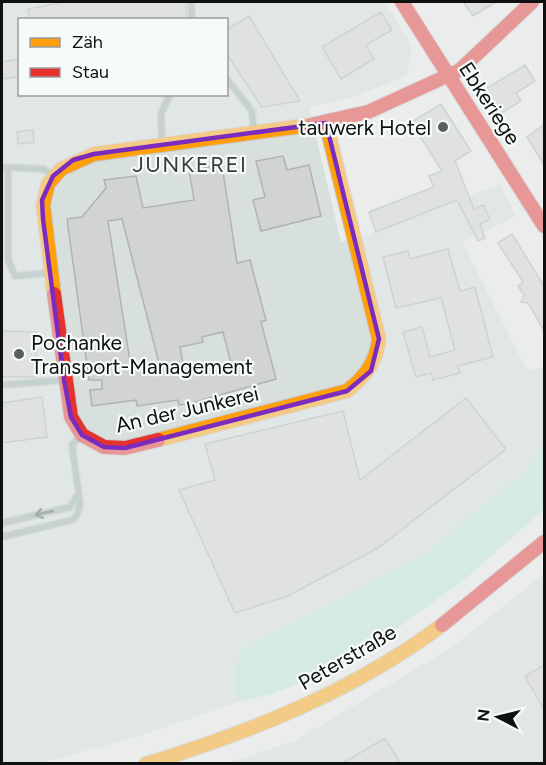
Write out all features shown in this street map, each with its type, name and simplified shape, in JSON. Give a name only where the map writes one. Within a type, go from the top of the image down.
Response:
[{"type":"street","name":"Ebkeriege","points":[[402,2],[448,77],[543,220]]},
{"type":"street","points":[[82,435],[71,417],[50,273],[42,200],[53,176],[72,160],[94,154],[255,134],[326,123],[368,112],[448,77],[507,28],[532,2]]},
{"type":"street","name":"An der Junkerei","points":[[82,435],[104,447],[125,448],[347,391],[371,371],[377,356],[379,339],[326,123]]},
{"type":"street","name":"Peterstraße","points":[[146,764],[203,747],[283,717],[367,674],[434,629],[544,542]]},
{"type":"lane","points":[[191,2],[192,18]]},
{"type":"lane","points":[[228,81],[252,111],[255,134]]},
{"type":"lane","points":[[162,147],[161,114],[169,96]]},
{"type":"lane","points":[[50,273],[15,276],[8,259],[5,168],[44,169],[53,176]]},
{"type":"lane","points":[[2,384],[64,380]]},
{"type":"lane","points":[[2,537],[72,520],[79,510],[72,445],[82,435]]},
{"type":"lane","points":[[2,523],[70,507],[78,492]]},
{"type":"highlighted area","points":[[326,123],[379,339],[371,371],[347,391],[125,448],[104,447],[82,435],[71,417],[64,380],[43,219],[42,200],[53,176],[73,160],[94,154]]},
{"type":"shaded area","points":[[2,2],[385,2],[412,46],[407,75],[352,98],[309,107],[341,242],[376,232],[500,184],[516,216],[462,242],[527,371],[544,366],[544,448],[525,472],[426,553],[241,651],[234,671],[238,702],[140,736],[41,763],[2,763]]},
{"type":"shaded area","points":[[544,574],[544,763],[225,764],[296,740],[451,648]]},
{"type":"green space","points":[[544,448],[544,509],[469,576],[369,649],[324,674],[271,694],[238,702],[234,671],[241,651],[426,553],[525,472]]},
{"type":"building","points":[[64,2],[186,2],[187,18],[30,18],[28,9]]},
{"type":"building","points":[[463,2],[496,2],[473,16]]},
{"type":"building","points":[[381,12],[392,30],[366,45],[374,59],[341,79],[322,47]]},
{"type":"building","points":[[249,16],[300,101],[262,107],[228,56],[228,29]]},
{"type":"building","points":[[18,59],[18,76],[2,79],[2,62]]},
{"type":"building","points":[[525,65],[535,81],[516,93],[521,101],[497,116],[482,91]]},
{"type":"building","points":[[441,104],[471,151],[455,161],[474,209],[483,205],[490,219],[480,224],[485,238],[478,241],[457,200],[376,232],[369,212],[434,187],[429,176],[442,171],[418,133],[412,137],[405,126]]},
{"type":"building","points":[[544,125],[544,165],[527,137]]},
{"type":"building","points":[[33,130],[34,142],[18,144],[17,132]]},
{"type":"building","points":[[283,156],[287,170],[309,165],[321,216],[261,231],[253,200],[265,197],[256,161]]},
{"type":"building","points":[[222,165],[237,263],[250,260],[266,320],[261,322],[276,379],[179,405],[178,400],[137,406],[136,400],[92,406],[90,390],[102,389],[102,380],[89,380],[67,219],[82,217],[106,188],[104,180],[136,176],[143,208],[194,200],[189,170]],"holes":[[[122,219],[159,363],[131,367],[108,221]],[[223,332],[231,363],[185,374],[180,347],[203,342],[202,337]]]},
{"type":"building","points":[[512,234],[544,286],[544,331],[528,303],[521,302],[524,295],[518,286],[523,282],[498,243]]},
{"type":"building","points":[[448,249],[460,291],[475,287],[493,357],[458,366],[460,373],[433,380],[431,373],[416,377],[403,332],[422,327],[430,357],[455,350],[441,298],[396,308],[383,257],[408,251],[410,259]]},
{"type":"building","name":"Pochanke Transport-Management","points":[[2,331],[37,332],[36,377],[2,377]]},
{"type":"building","points":[[42,397],[47,437],[2,443],[2,403]]},
{"type":"building","points":[[466,398],[506,449],[378,548],[288,596],[235,613],[179,490],[215,480],[205,444],[343,411],[360,480]]},
{"type":"building","points":[[544,665],[544,710],[525,676]]},
{"type":"building","points":[[385,738],[401,764],[341,764]]},
{"type":"traffic: slow","points":[[158,440],[347,391],[364,375],[372,362],[379,339],[326,123]]},
{"type":"traffic: slow","points":[[54,294],[43,205],[48,184],[61,169],[94,154],[310,125]]},
{"type":"traffic: slow","points":[[146,764],[263,723],[337,690],[408,649],[442,625]]},
{"type":"traffic: jam","points":[[402,2],[544,226]]},
{"type":"traffic: jam","points":[[310,125],[368,112],[460,70],[532,2]]},
{"type":"traffic: jam","points":[[54,294],[71,417],[82,435],[104,447],[125,448],[158,440]]},
{"type":"traffic: jam","points":[[442,625],[544,542]]},
{"type":"place","name":"tauwerk Hotel","points":[[443,127]]},
{"type":"place","name":"Pochanke Transport-Management","points":[[19,354]]},
{"type":"district","name":"JUNKEREI","points":[[190,164]]}]
